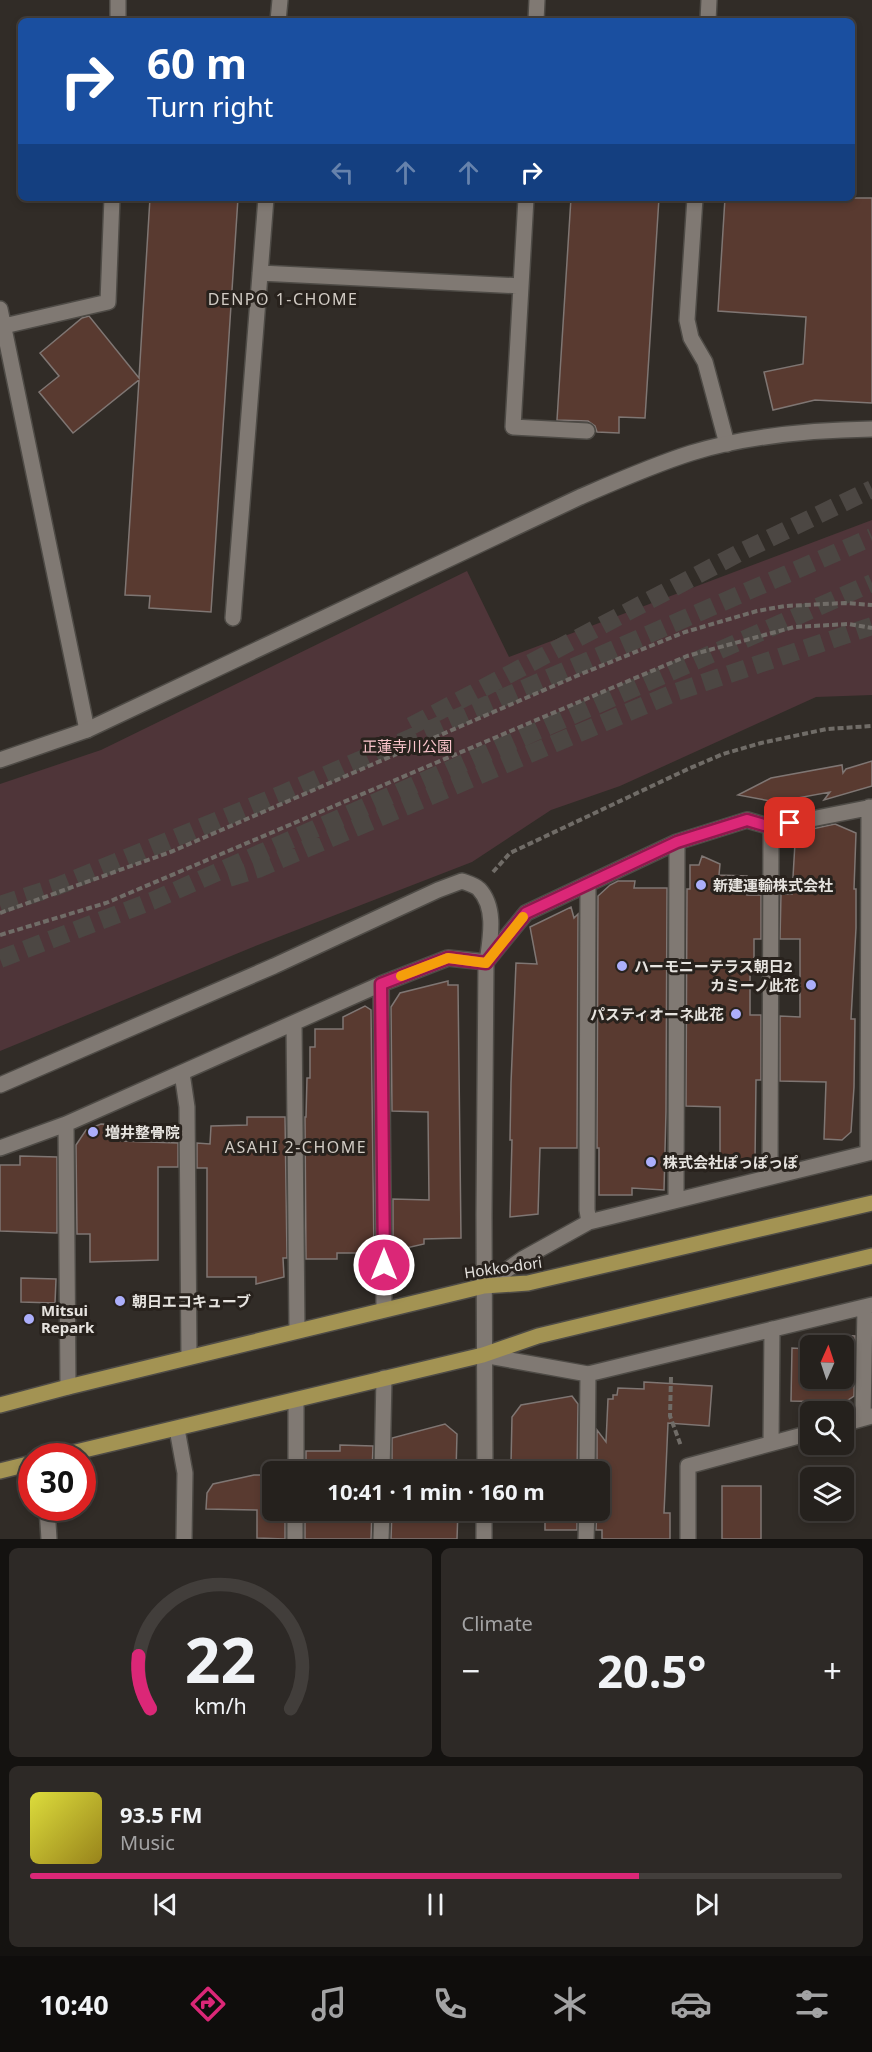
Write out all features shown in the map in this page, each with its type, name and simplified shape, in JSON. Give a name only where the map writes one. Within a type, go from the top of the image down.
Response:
[{"type":"main road","name":"Hokko-dori","points":[[0,1405],[384,1309],[484,1286],[528,1283],[872,1203]]},
{"type":"main road","points":[[96,1448],[483,1355],[538,1336],[872,1256]]},
{"type":"main road","points":[[0,1471],[18,1466]]},
{"type":"street","points":[[118,0],[118,18]]},
{"type":"street","points":[[278,18],[280,0]]},
{"type":"street","points":[[536,18],[537,0]]},
{"type":"street","points":[[708,18],[709,0]]},
{"type":"street","points":[[4,326],[108,302],[112,201]]},
{"type":"street","points":[[233,618],[266,201]]},
{"type":"street","points":[[526,201],[513,427],[587,431]]},
{"type":"street","points":[[695,201],[687,320],[691,338],[705,362],[727,444]]},
{"type":"street","points":[[260,273],[521,286]]},
{"type":"street","points":[[0,309],[87,730]]},
{"type":"street","points":[[0,760],[87,730],[580,496],[637,472],[692,453],[727,444],[828,430],[872,429]]},
{"type":"street","points":[[484,1286],[524,1258],[589,1222],[870,1153],[871,807],[771,827],[747,820],[677,842],[526,913],[486,963]]},
{"type":"street","points":[[770,1177],[771,827]]},
{"type":"street","points":[[676,1200],[677,842]]},
{"type":"street","points":[[0,1085],[274,966],[438,890],[462,881],[478,888],[491,918],[491,939],[486,963],[483,1355],[485,1461]]},
{"type":"street","points":[[588,884],[587,1210],[589,1222]]},
{"type":"street","points":[[0,1148],[66,1124],[381,984],[448,958],[486,963]]},
{"type":"street","points":[[381,984],[384,1309]]},
{"type":"street","points":[[294,1023],[297,1330]]},
{"type":"street","points":[[182,1073],[187,1107],[189,1357]]},
{"type":"street","points":[[66,1124],[68,1387]]},
{"type":"street","points":[[483,1355],[588,1374],[869,1306],[868,1417]]},
{"type":"street","points":[[771,1443],[772,1329]]},
{"type":"street","points":[[587,1461],[588,1374]]},
{"type":"street","points":[[382,1461],[384,1378]]},
{"type":"street","points":[[296,1400],[296,1461]]},
{"type":"street","points":[[177,1429],[184,1473],[184,1539]]},
{"type":"street","points":[[688,1539],[688,1466],[800,1435]]},
{"type":"street","points":[[48,1521],[49,1539]]},
{"type":"street","points":[[295,1521],[295,1539]]},
{"type":"street","points":[[381,1539],[382,1521]]},
{"type":"street","points":[[484,1521],[484,1539]]},
{"type":"street","points":[[586,1521],[586,1539]]},
{"type":"path","points":[[0,913],[173,851],[581,674],[685,632],[757,611],[785,606],[845,603],[872,605]]},
{"type":"path","points":[[0,935],[106,903],[687,656],[794,627],[849,624],[872,628]]},
{"type":"path","points":[[478,888],[510,853],[723,754],[761,743],[827,729],[872,726]]},
{"type":"path","points":[[671,1376],[670,1416],[688,1466]]},
{"type":"green space","name":"正蓮寺川公園","points":[[872,520],[872,695],[816,697],[620,786],[551,810],[472,862],[253,947],[0,1051],[0,784],[101,750],[467,571],[509,657]]},
{"type":"building","points":[[855,198],[872,198],[872,403],[815,400],[773,410],[764,372],[803,364],[806,317],[718,311],[725,201],[855,201]]},
{"type":"building","points":[[150,201],[238,201],[211,612],[149,608],[150,596],[125,595],[139,380],[73,433],[39,392],[59,376],[40,353],[82,318],[89,316],[139,378]]},
{"type":"building","points":[[571,201],[659,201],[645,418],[619,417],[619,433],[597,432],[595,426],[588,421],[557,420]]},
{"type":"building","points":[[872,761],[872,786],[824,800],[830,792],[776,802],[738,795],[771,778],[842,765],[843,773],[846,769]]},
{"type":"building","points":[[835,824],[856,833],[854,889],[856,889],[856,928],[851,1019],[855,1019],[854,1087],[851,1132],[842,1140],[824,1139],[826,1082],[780,1081],[780,1016],[800,1017],[800,939],[780,939],[781,894],[792,894],[795,843],[803,831]]},
{"type":"building","points":[[702,856],[720,864],[719,875],[747,876],[747,895],[761,895],[761,939],[754,939],[754,969],[750,969],[750,1015],[761,1015],[761,1080],[756,1080],[755,1161],[720,1161],[720,1107],[686,1106],[687,889],[690,889],[690,865],[699,865]]},
{"type":"building","points":[[618,881],[635,881],[634,888],[667,888],[664,1190],[632,1188],[632,1195],[599,1195],[599,1148],[597,1148],[598,896]]},
{"type":"building","points":[[571,907],[574,918],[578,914],[577,1148],[540,1148],[538,1214],[510,1217],[511,1083],[516,963],[537,964],[530,927]]},
{"type":"building","points":[[448,981],[448,985],[458,985],[461,1238],[424,1239],[424,1244],[393,1251],[393,1199],[429,1200],[428,1112],[392,1111],[391,1007],[400,993]]},
{"type":"building","points":[[365,1006],[371,1010],[374,1253],[337,1253],[337,1259],[306,1259],[305,1117],[307,1078],[310,1078],[310,1047],[315,1047],[315,1029],[343,1029],[343,1017]]},
{"type":"building","points":[[247,1117],[285,1117],[287,1258],[283,1258],[284,1277],[256,1284],[256,1277],[207,1277],[207,1168],[197,1168],[197,1143],[210,1144],[211,1126],[247,1125]]},
{"type":"building","points":[[101,1124],[121,1125],[120,1141],[178,1143],[178,1167],[158,1167],[158,1260],[90,1262],[90,1234],[77,1234],[76,1145],[86,1130]]},
{"type":"building","points":[[20,1156],[57,1157],[57,1233],[0,1231],[0,1165],[20,1165]]},
{"type":"building","points":[[21,1278],[56,1279],[55,1303],[21,1302]]},
{"type":"building","points":[[855,1336],[854,1396],[846,1401],[791,1401],[792,1348],[800,1348],[800,1389],[854,1389]]},
{"type":"building","points":[[644,1382],[712,1386],[709,1426],[668,1423],[664,1513],[670,1513],[670,1539],[602,1539],[602,1530],[596,1530],[596,1521],[610,1521],[610,1461],[597,1461],[597,1430],[606,1442],[608,1399],[613,1399],[613,1395],[617,1395],[618,1388],[644,1389]]},
{"type":"building","points":[[572,1396],[578,1404],[577,1461],[511,1461],[512,1417],[521,1405]]},
{"type":"building","points":[[445,1424],[457,1434],[456,1461],[392,1461],[392,1438]]},
{"type":"building","points":[[340,1445],[373,1446],[372,1461],[306,1461],[306,1451],[340,1451]]},
{"type":"building","points":[[262,1475],[262,1521],[285,1521],[285,1539],[257,1538],[257,1510],[206,1509],[207,1493],[213,1484]]},
{"type":"building","points":[[722,1486],[761,1486],[761,1539],[722,1539]]},
{"type":"building","points":[[305,1521],[372,1521],[371,1539],[305,1539]]},
{"type":"building","points":[[392,1521],[458,1521],[457,1539],[391,1539]]},
{"type":"building","points":[[545,1521],[577,1521],[577,1530],[545,1530]]},
{"type":"tunnel","points":[[411,726],[741,552],[872,489]]},
{"type":"tunnel","points":[[0,905],[58,886],[282,794],[872,537]]},
{"type":"tunnel","points":[[0,959],[152,901],[872,583]]},
{"type":"tunnel","points":[[229,878],[258,869],[676,692],[872,626]]},
{"type":"slow traffic","points":[[401,976],[448,958],[486,963],[523,917]]},
{"type":"place","name":"新建運輸株式会社","points":[[701,885]]},
{"type":"place","name":"ハーモニーテラス朝日2","points":[[622,966]]},
{"type":"place","name":"カミーノ此花","points":[[811,985]]},
{"type":"place","name":"パスティオーネ此花","points":[[736,1014]]},
{"type":"place","name":"増井整骨院","points":[[93,1132]]},
{"type":"place","name":"株式会社ぽっぽっぽ","points":[[651,1162]]},
{"type":"place","name":"朝日エコキューブ","points":[[120,1301]]},
{"type":"place","name":"Mitsui Repark","points":[[29,1319]]},
{"type":"district","name":"DENPO 1-CHOME","points":[[283,299]]},
{"type":"district","name":"ASAHI 2-CHOME","points":[[296,1147]]},
{"type":"route","points":[[384,1265],[381,984],[448,958],[486,963],[526,913],[677,842],[747,820],[771,827],[790,823]]}]
